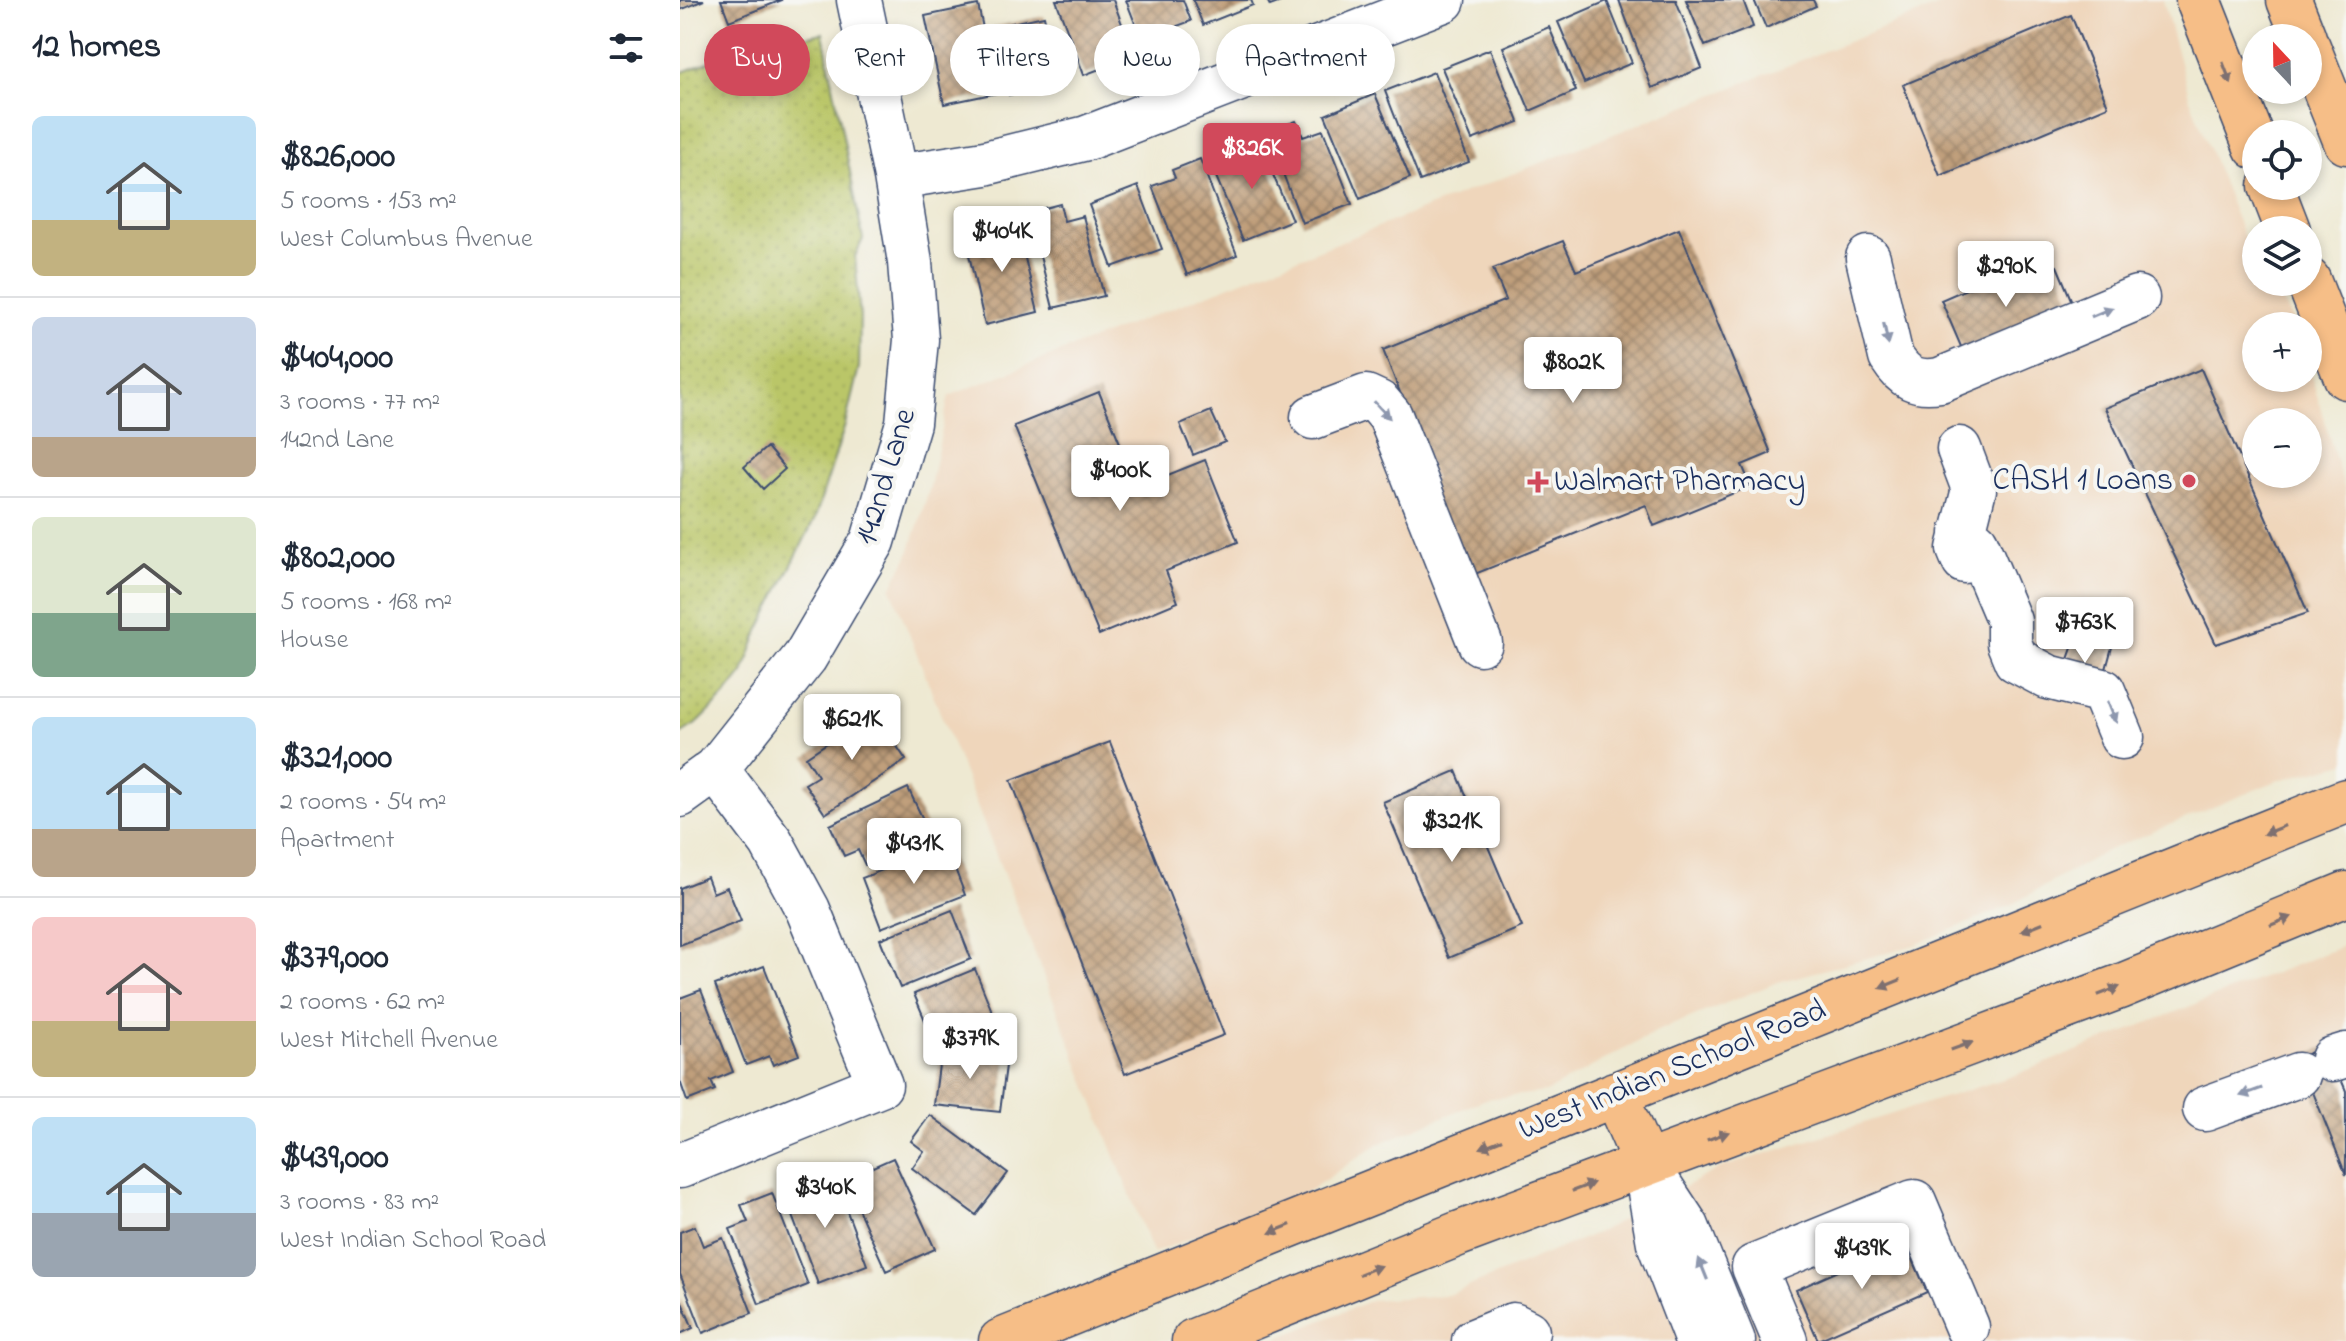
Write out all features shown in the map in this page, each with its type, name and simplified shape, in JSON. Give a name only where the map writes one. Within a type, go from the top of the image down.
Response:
[{"type":"main road","points":[[2198,0],[2245,120]]},
{"type":"main road","points":[[2289,0],[2298,24]]},
{"type":"main road","points":[[2322,82],[2346,142]]},
{"type":"main road","points":[[2314,296],[2346,377]]},
{"type":"main road","name":"West Indian School Road","points":[[1001,1341],[2346,801]]},
{"type":"main road","points":[[1194,1341],[1458,1234],[2119,987],[2346,894]]},
{"type":"main road","points":[[1615,1094],[1645,1163]]},
{"type":"street","name":"142nd Lane","points":[[680,795],[716,769],[805,657],[873,541],[908,423],[916,340],[910,262],[896,177],[859,0]]},
{"type":"street","points":[[896,177],[985,163],[1087,138],[1443,0]]},
{"type":"street","points":[[1868,258],[1891,357],[1900,372],[1911,380],[1940,380],[2137,298]]},
{"type":"street","points":[[1313,417],[1366,397],[1379,403],[1390,416],[1480,643]]},
{"type":"street","points":[[1959,449],[1974,489],[1962,533],[1976,543],[2009,621],[2009,643],[2016,660],[2048,677],[2103,691],[2122,737]]},
{"type":"street","points":[[680,1166],[880,1085],[808,910],[771,842],[716,769]]},
{"type":"street","points":[[2205,1109],[2326,1063]]},
{"type":"street","points":[[1645,1163],[1659,1243],[1697,1341]]},
{"type":"street","points":[[1645,1163],[1687,1227],[1733,1341]]},
{"type":"street","points":[[1785,1341],[1754,1267],[1914,1202],[1967,1327]]},
{"type":"street","points":[[1474,1341],[1513,1325],[1527,1332]]},
{"type":"shaded area","points":[[1954,0],[2163,0],[2190,99],[2242,232],[2242,296],[2278,296],[2288,312],[2242,312],[2242,392],[2316,392],[2321,408],[2242,408],[2242,488],[2322,488],[2322,413],[2346,494],[2346,763],[2279,780],[2108,850],[2011,905],[1915,945],[1778,982],[1657,1031],[1546,1092],[1486,1099],[1378,1144],[1310,1190],[1153,1253],[891,588],[908,556],[930,487],[949,396]]},
{"type":"shaded area","points":[[2346,945],[2346,1341],[1271,1341],[1372,1300],[1448,1295],[1601,1231],[1720,1168],[2010,1077]]},
{"type":"green space","points":[[823,33],[826,96],[835,96],[863,239],[855,256],[860,317],[859,367],[845,425],[815,518],[759,631],[743,673],[699,722],[680,734],[680,73],[704,64],[704,96],[810,96],[810,36]]},
{"type":"building","points":[[680,0],[704,0],[680,10]]},
{"type":"building","points":[[721,0],[782,0],[729,21]]},
{"type":"building","points":[[1056,0],[1113,0],[1122,24],[1094,24],[1094,71],[1084,75],[1078,59],[1078,24],[1065,24]]},
{"type":"building","points":[[1126,0],[1183,0],[1191,21],[1183,24],[1135,24]]},
{"type":"building","points":[[1193,0],[1251,0],[1253,5],[1203,25]]},
{"type":"building","points":[[1267,0],[1286,0],[1270,6]]},
{"type":"building","points":[[1619,0],[1676,0],[1702,68],[1652,88]]},
{"type":"building","points":[[1686,0],[1743,0],[1753,27],[1705,46]]},
{"type":"building","points":[[1754,0],[1813,0],[1816,6],[1766,28]]},
{"type":"building","points":[[1607,1],[1632,63],[1584,83],[1558,22]]},
{"type":"building","points":[[978,5],[982,24],[950,24],[950,96],[983,96],[944,104],[934,58],[934,24],[927,24],[925,16]]},
{"type":"building","points":[[2071,15],[2108,106],[1940,176],[1903,85]]},
{"type":"building","points":[[1044,16],[1046,24],[1007,24]]},
{"type":"building","points":[[1549,27],[1576,91],[1530,111],[1503,47]]},
{"type":"building","points":[[1490,49],[1519,122],[1472,140],[1442,68]]},
{"type":"building","points":[[1434,72],[1469,162],[1420,181],[1387,96],[1395,96],[1395,87]]},
{"type":"building","points":[[1376,96],[1410,178],[1360,199],[1325,115]]},
{"type":"building","points":[[1296,121],[1303,137],[1323,130],[1352,204],[1302,223],[1267,132]]},
{"type":"building","points":[[1258,139],[1292,220],[1243,240],[1214,172],[1233,164],[1228,151]]},
{"type":"building","points":[[1200,159],[1237,255],[1187,275],[1152,186],[1175,178],[1172,170]]},
{"type":"building","points":[[1138,186],[1162,249],[1112,267],[1089,205]]},
{"type":"building","points":[[1060,204],[1064,221],[1083,216],[1104,296],[1053,308],[1029,212]]},
{"type":"building","points":[[1015,217],[1038,312],[985,325],[967,246],[988,241],[984,224]]},
{"type":"building","points":[[1679,229],[1771,453],[1742,465],[1751,486],[1654,526],[1646,505],[1475,574],[1421,552],[1397,495],[1435,479],[1383,350],[1506,300],[1493,269],[1563,241],[1576,271]]},
{"type":"building","points":[[2057,266],[2075,309],[1965,356],[1941,300],[1996,276],[2002,289]]},
{"type":"building","points":[[2201,369],[2242,462],[2242,488],[2253,488],[2308,613],[2216,644],[2105,408]]},
{"type":"building","points":[[1099,392],[1138,487],[1205,460],[1238,542],[1166,571],[1178,602],[1099,635],[1014,426]]},
{"type":"building","points":[[1211,411],[1225,442],[1193,455],[1180,424]]},
{"type":"building","points":[[767,447],[785,469],[763,489],[744,467]]},
{"type":"building","points":[[2076,637],[2112,647],[2102,684],[2057,690]]},
{"type":"building","points":[[874,712],[906,760],[825,814],[805,784],[818,776],[806,757]]},
{"type":"building","points":[[1110,742],[1224,1035],[1125,1074],[1011,780]]},
{"type":"building","points":[[1456,771],[1522,927],[1449,958],[1383,802]]},
{"type":"building","points":[[908,788],[930,834],[865,865],[858,850],[844,856],[830,825]]},
{"type":"building","points":[[946,845],[965,895],[881,928],[862,878]]},
{"type":"building","points":[[707,877],[713,893],[727,887],[741,921],[680,945],[680,888]]},
{"type":"building","points":[[952,910],[971,959],[900,988],[880,939]]},
{"type":"building","points":[[764,966],[799,1055],[773,1065],[769,1056],[746,1065],[715,985]]},
{"type":"building","points":[[975,969],[995,1019],[935,1044],[914,994]]},
{"type":"building","points":[[701,990],[733,1072],[711,1081],[715,1090],[687,1101],[680,1081],[680,998]]},
{"type":"building","points":[[2327,1046],[2346,1091],[2346,1175],[2299,1057]]},
{"type":"building","points":[[941,1049],[1007,1058],[1000,1112],[934,1105]]},
{"type":"building","points":[[930,1115],[1008,1173],[976,1215],[912,1168],[924,1151],[911,1141]]},
{"type":"building","points":[[893,1158],[935,1249],[886,1271],[851,1193],[865,1187],[859,1173]]},
{"type":"building","points":[[813,1181],[816,1189],[836,1182],[867,1265],[818,1284],[783,1192]]},
{"type":"building","points":[[772,1193],[808,1285],[759,1304],[730,1229],[748,1222],[741,1205]]},
{"type":"building","points":[[695,1226],[703,1246],[723,1238],[752,1313],[703,1333],[680,1274],[680,1232]]},
{"type":"building","points":[[1905,1241],[1927,1292],[1818,1340],[1796,1290]]},
{"type":"building","points":[[680,1298],[693,1328],[680,1334]]},
{"type":"place","name":"CASH 1 Loans","points":[[2189,481]]},
{"type":"place","name":"Walmart Pharmacy","points":[[1538,482]]}]
